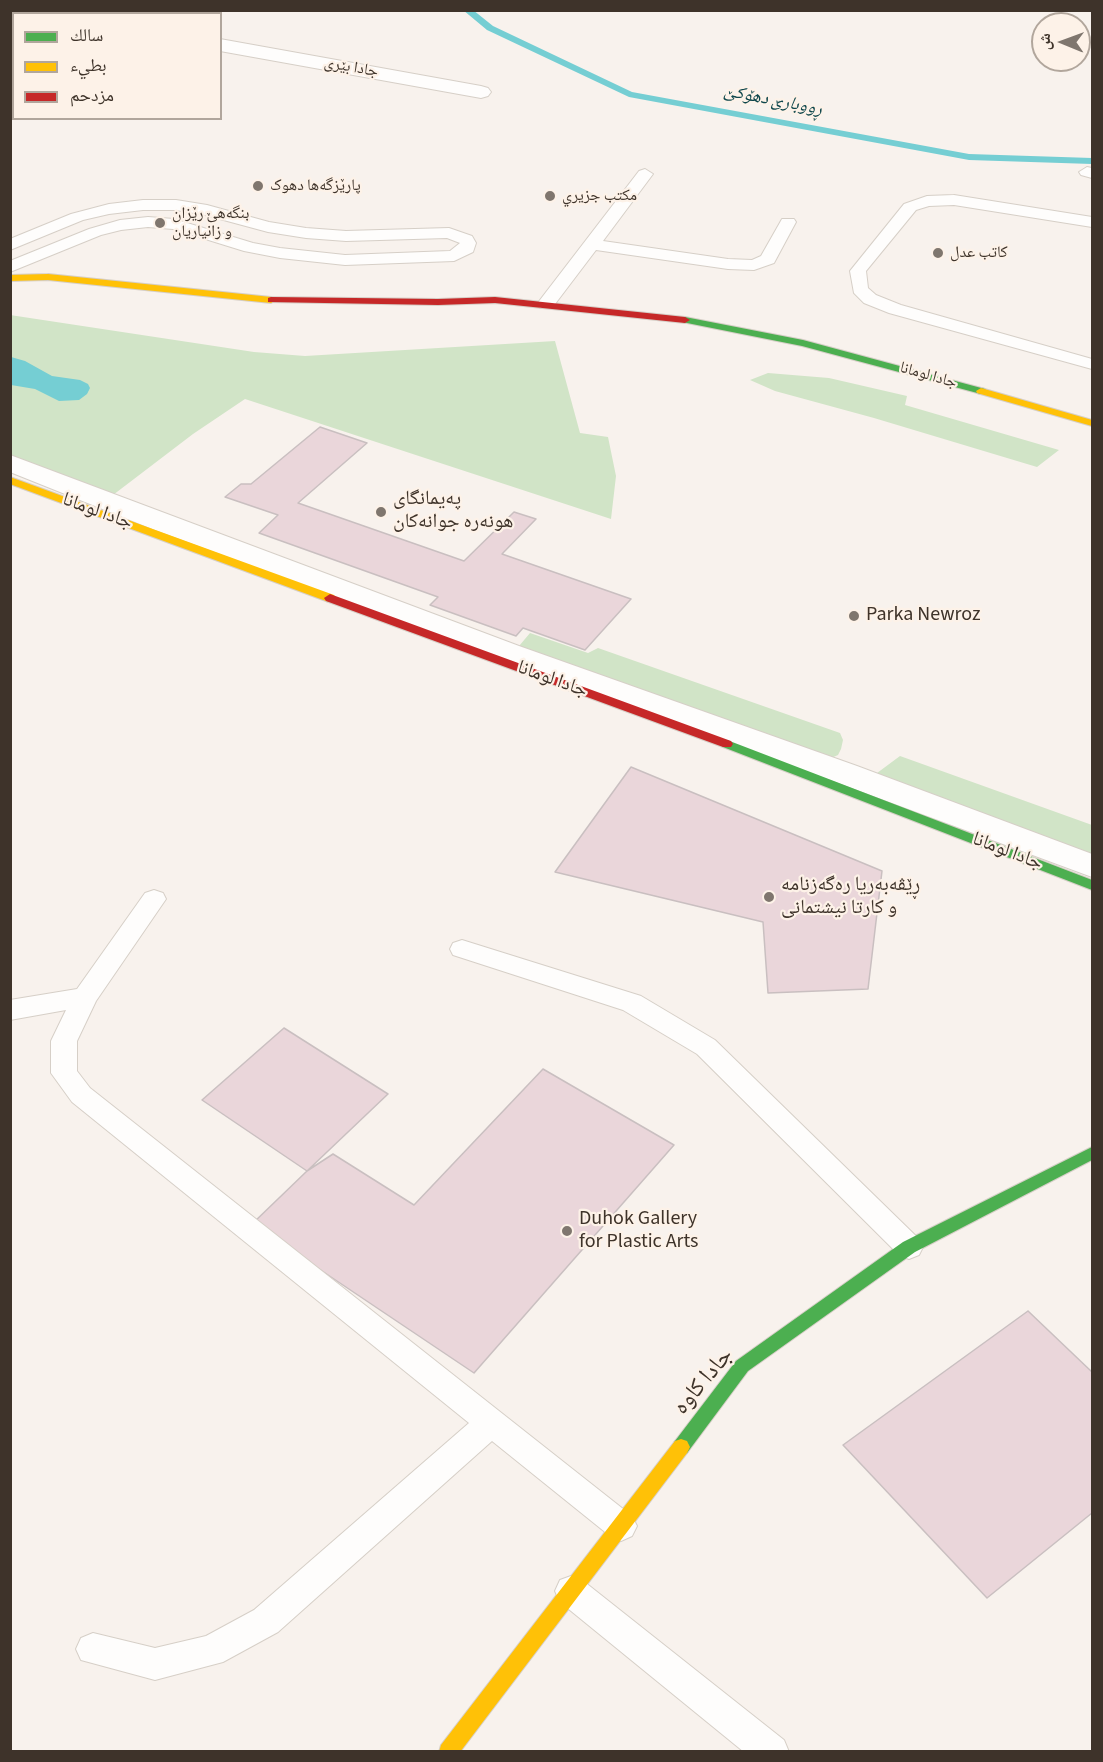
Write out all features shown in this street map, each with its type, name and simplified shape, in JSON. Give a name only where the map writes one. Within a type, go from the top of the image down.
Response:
[{"type":"main road","name":"جادا لومانا","points":[[10,278],[48,277],[260,300],[438,302],[495,300],[667,316],[803,343],[1092,423]]},
{"type":"main road","name":"جادا لومانا","points":[[10,480],[815,777],[1092,885]]},
{"type":"main road","name":"جادا کاوه","points":[[448,1752],[742,1366],[909,1247],[1092,1153]]},
{"type":"street","name":"جادا بێری","points":[[222,45],[481,92]]},
{"type":"street","name":"جادا لومانا","points":[[10,463],[298,573],[846,773],[1092,866]]},
{"type":"lane","points":[[546,304],[645,174]]},
{"type":"lane","points":[[1092,222],[954,200],[927,201],[910,207],[858,271],[860,289],[870,299],[895,309],[1092,364]]},
{"type":"lane","points":[[10,245],[77,217],[109,209],[143,205],[176,205],[207,210],[268,227],[306,233],[346,236],[449,233],[466,238],[468,243],[467,248],[454,256],[345,260],[280,253],[250,247],[174,224],[148,222],[120,225],[95,232],[10,267]]},
{"type":"lane","points":[[592,244],[728,264],[753,265],[768,259],[788,222]]},
{"type":"lane","points":[[48,228],[69,243]]},
{"type":"lane","points":[[154,899],[85,997],[64,1041],[64,1073],[81,1095],[621,1526]]},
{"type":"lane","points":[[462,949],[632,1003],[706,1047],[909,1247]]},
{"type":"lane","points":[[10,1010],[85,997]]},
{"type":"lane","points":[[93,1649],[155,1664],[211,1651],[266,1621],[491,1423]]},
{"type":"lane","points":[[571,1591],[772,1752]]},
{"type":"green space","points":[[10,315],[254,352],[305,356],[555,341],[580,433],[608,437],[616,476],[611,519],[245,399],[193,434],[113,495],[11,459]]},
{"type":"green space","points":[[768,373],[829,378],[907,396],[905,405],[1059,450],[1037,467],[775,391],[750,380]]},
{"type":"green space","points":[[530,633],[588,653],[598,648],[840,733],[843,740],[841,749],[838,755],[829,759],[514,652]]},
{"type":"green space","points":[[900,756],[1092,825],[1092,861],[873,776]]},
{"type":"water","points":[[11,357],[25,361],[52,376],[80,380],[88,384],[90,388],[87,394],[79,400],[59,401],[35,389],[11,385]]},
{"type":"building","points":[[320,427],[367,443],[298,503],[464,561],[514,512],[536,519],[502,554],[631,599],[585,650],[523,628],[516,636],[430,605],[438,597],[259,533],[278,515],[225,497],[241,484],[251,484]]},
{"type":"building","name":"ڕێڤەبەریا رەگەزنامە و کارتا نیشتمانی","points":[[631,767],[882,871],[868,989],[768,993],[763,922],[555,872]]},
{"type":"building","points":[[284,1028],[388,1094],[307,1171],[202,1100]]},
{"type":"building","points":[[543,1069],[674,1145],[474,1373],[252,1224],[307,1171],[333,1154],[414,1205]]},
{"type":"building","points":[[1028,1311],[1092,1372],[1092,1513],[987,1598],[843,1445]]},
{"type":"waterway","name":"ڕووبارێ دهۆكێ","points":[[467,10],[490,28],[629,94],[969,157],[1092,161]]},
{"type":"traffic: fast","points":[[685,320],[803,343],[981,391]]},
{"type":"traffic: fast","points":[[727,744],[1092,885]]},
{"type":"traffic: fast","points":[[681,1447],[742,1366],[909,1247],[1092,1153]]},
{"type":"traffic: slow","points":[[10,278],[48,277],[271,300]]},
{"type":"traffic: slow","points":[[981,391],[1092,423]]},
{"type":"traffic: slow","points":[[10,480],[330,598]]},
{"type":"traffic: slow","points":[[448,1752],[681,1447]]},
{"type":"traffic: jam","points":[[271,300],[438,302],[495,300],[685,320]]},
{"type":"traffic: jam","points":[[330,598],[727,744]]},
{"type":"place","name":"پارێزگەها دهوک","points":[[258,186]]},
{"type":"place","name":"مكتب جزيري","points":[[550,196]]},
{"type":"place","name":"بنگەهێ رێزان و زانیاریان","points":[[160,223]]},
{"type":"place","name":"كاتب عدل","points":[[938,253]]},
{"type":"place","name":"پەیمانگای هونەرە جوانەکان","points":[[381,512]]},
{"type":"place","name":"Parka Newroz","points":[[854,616]]},
{"type":"place","name":"ڕێڤەبەریا رەگەزنامە و کارتا نیشتمانی","points":[[769,897]]},
{"type":"place","name":"Duhok Gallery for Plastic Arts","points":[[567,1231]]}]
